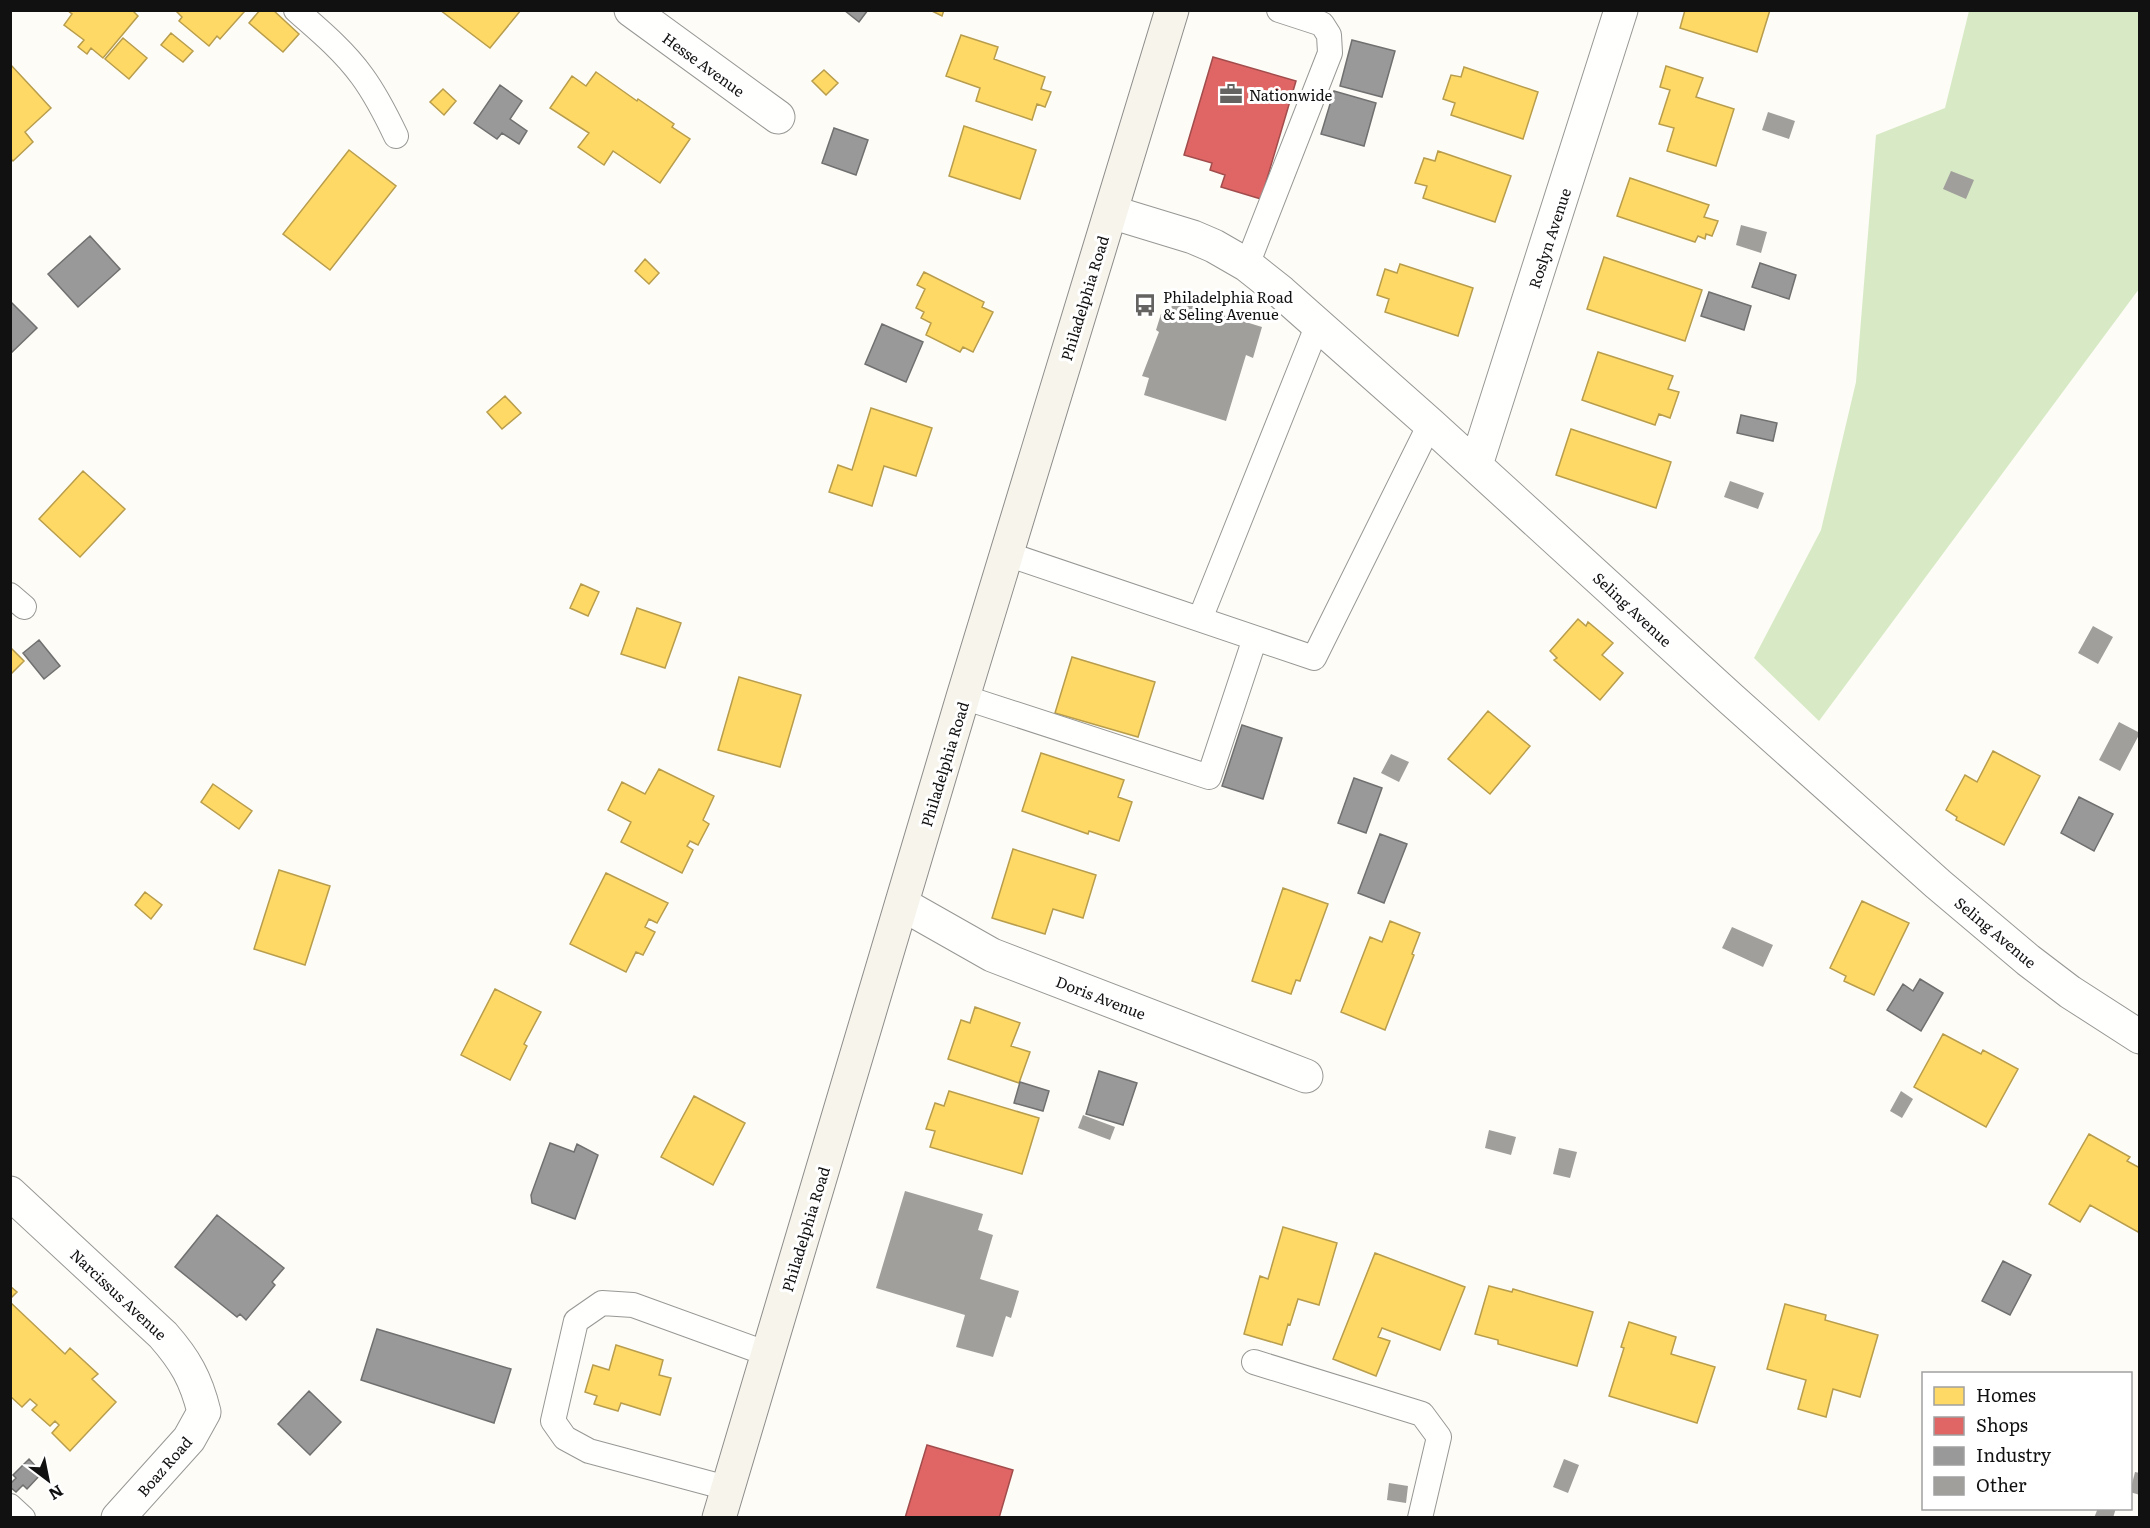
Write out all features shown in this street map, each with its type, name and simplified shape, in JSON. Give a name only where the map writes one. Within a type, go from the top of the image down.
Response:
[{"type":"main road","name":"Philadelphia Road","points":[[723,1503],[963,697],[1172,10]]},
{"type":"street","name":"Hesse Avenue","points":[[631,10],[778,117]]},
{"type":"street","name":"Roslyn Avenue","points":[[1476,465],[1621,10]]},
{"type":"street","name":"Seling Avenue","points":[[1111,212],[1193,237],[1247,265],[1318,324],[1476,465],[1722,691],[1938,884],[2062,986],[2139,1037]]},
{"type":"street","name":"Doris Avenue","points":[[902,904],[992,955],[1306,1076]]},
{"type":"street","name":"Narcissus Avenue","points":[[10,1193],[163,1335],[181,1355],[191,1372],[204,1412]]},
{"type":"street","name":"Boaz Road","points":[[118,1518],[189,1439],[204,1412]]},
{"type":"lane","points":[[296,10],[322,33],[361,74],[380,102],[396,136]]},
{"type":"lane","points":[[1247,265],[1330,53],[1329,35],[1322,24],[1279,10]]},
{"type":"lane","points":[[1200,619],[1318,324]]},
{"type":"lane","points":[[1007,554],[1314,658],[1430,424]]},
{"type":"lane","points":[[963,697],[1209,777],[1255,638]]},
{"type":"lane","points":[[723,1503],[589,1451],[565,1437],[553,1421],[576,1321],[602,1303],[633,1305],[768,1354]]},
{"type":"lane","points":[[1254,1362],[1422,1414],[1439,1437],[1420,1518]]},
{"type":"lane","points":[[10,1506],[23,1518]]},
{"type":"green space","points":[[1969,11],[2139,11],[2139,289],[1819,721],[1754,658],[1821,530],[1856,382],[1876,135],[1945,108]]},
{"type":"building: Homes","points":[[67,10],[132,10],[138,16],[103,58],[91,48],[87,54],[78,47],[84,40],[64,25],[72,14]]},
{"type":"building: Homes","points":[[175,10],[242,10],[244,12],[220,39],[217,36],[209,46],[179,21],[182,17]]},
{"type":"building: Homes","points":[[260,10],[273,10],[299,34],[283,52],[249,23]]},
{"type":"building: Homes","points":[[440,10],[521,10],[490,48]]},
{"type":"building: Homes","points":[[930,10],[944,10],[942,16]]},
{"type":"building: Homes","points":[[1685,10],[1770,10],[1757,52],[1680,28]]},
{"type":"building: Homes","points":[[171,33],[193,51],[183,62],[161,45]]},
{"type":"building: Homes","points":[[961,35],[998,47],[994,59],[1045,77],[1041,89],[1051,92],[1045,107],[1037,104],[1032,120],[976,101],[980,88],[946,76]]},
{"type":"building: Homes","points":[[123,38],[147,58],[129,79],[105,59]]},
{"type":"building: Homes","points":[[10,64],[51,108],[25,132],[33,142],[13,161],[10,158]]},
{"type":"building: Homes","points":[[1666,66],[1703,78],[1696,97],[1734,109],[1716,166],[1667,151],[1674,128],[1659,124],[1670,90],[1660,87]]},
{"type":"building: Homes","points":[[1464,67],[1538,92],[1523,139],[1451,115],[1455,103],[1443,99],[1451,75],[1461,77]]},
{"type":"building: Homes","points":[[824,70],[838,83],[826,95],[812,81]]},
{"type":"building: Homes","points":[[596,72],[674,124],[672,127],[690,139],[660,183],[613,151],[604,165],[578,147],[589,133],[550,108],[572,76],[586,86]]},
{"type":"building: Homes","points":[[443,89],[456,101],[444,115],[430,102]]},
{"type":"building: Homes","points":[[964,126],[1036,150],[1020,199],[949,176]]},
{"type":"building: Homes","points":[[349,150],[396,186],[330,270],[283,234]]},
{"type":"building: Homes","points":[[1438,151],[1511,176],[1495,222],[1423,198],[1427,186],[1415,183],[1424,158],[1435,161]]},
{"type":"building: Homes","points":[[1630,178],[1709,205],[1704,217],[1718,221],[1712,236],[1706,234],[1705,239],[1698,236],[1695,242],[1617,216]]},
{"type":"building: Homes","points":[[1604,257],[1702,290],[1685,341],[1587,309]]},
{"type":"building: Homes","points":[[645,259],[659,273],[649,284],[635,271]]},
{"type":"building: Homes","points":[[1400,264],[1473,288],[1458,336],[1385,312],[1389,299],[1377,295],[1385,269],[1397,273]]},
{"type":"building: Homes","points":[[924,272],[984,302],[982,307],[993,312],[973,352],[963,347],[960,352],[926,335],[931,323],[921,318],[924,312],[916,308],[925,289],[917,285]]},
{"type":"building: Homes","points":[[1598,352],[1673,376],[1668,389],[1679,392],[1670,418],[1659,414],[1655,425],[1582,400]]},
{"type":"building: Homes","points":[[505,396],[521,413],[502,429],[487,412]]},
{"type":"building: Homes","points":[[871,408],[932,428],[916,476],[884,466],[872,506],[829,492],[838,465],[852,470]]},
{"type":"building: Homes","points":[[1571,429],[1671,462],[1656,508],[1556,475]]},
{"type":"building: Homes","points":[[83,471],[125,509],[80,557],[39,519]]},
{"type":"building: Homes","points":[[581,584],[599,592],[588,616],[570,608]]},
{"type":"building: Homes","points":[[637,608],[681,623],[665,668],[621,654]]},
{"type":"building: Homes","points":[[1578,619],[1586,626],[1588,622],[1613,643],[1602,655],[1623,673],[1600,700],[1554,660],[1557,658],[1550,651]]},
{"type":"building: Homes","points":[[12,649],[24,661],[11,674],[10,650]]},
{"type":"building: Homes","points":[[1072,657],[1155,682],[1138,737],[1055,713]]},
{"type":"building: Homes","points":[[739,677],[801,695],[780,767],[718,750]]},
{"type":"building: Homes","points":[[1488,711],[1530,746],[1490,794],[1448,759]]},
{"type":"building: Homes","points":[[1993,751],[2040,776],[2004,845],[1956,820],[1957,817],[1946,810],[1965,775],[1977,782]]},
{"type":"building: Homes","points":[[1041,753],[1124,780],[1118,797],[1132,802],[1119,841],[1089,831],[1088,834],[1022,811]]},
{"type":"building: Homes","points":[[659,769],[714,796],[703,820],[709,824],[698,845],[690,841],[687,846],[693,850],[682,873],[621,842],[631,822],[608,810],[622,782],[645,794]]},
{"type":"building: Homes","points":[[213,784],[252,811],[239,829],[201,802]]},
{"type":"building: Homes","points":[[1013,849],[1096,875],[1083,918],[1053,909],[1045,934],[992,918]]},
{"type":"building: Homes","points":[[279,870],[330,886],[305,965],[254,949]]},
{"type":"building: Homes","points":[[606,873],[668,903],[657,923],[649,919],[645,927],[655,932],[643,955],[636,952],[626,972],[570,944]]},
{"type":"building: Homes","points":[[1283,888],[1328,904],[1300,981],[1296,980],[1291,994],[1252,981]]},
{"type":"building: Homes","points":[[145,892],[162,905],[151,919],[135,905]]},
{"type":"building: Homes","points":[[1862,901],[1909,923],[1874,995],[1844,981],[1846,976],[1830,968]]},
{"type":"building: Homes","points":[[1390,921],[1420,933],[1412,954],[1414,955],[1385,1030],[1341,1012],[1370,937],[1382,942]]},
{"type":"building: Homes","points":[[495,989],[541,1012],[524,1044],[527,1046],[510,1080],[461,1055]]},
{"type":"building: Homes","points":[[975,1007],[1020,1023],[1011,1046],[1030,1052],[1019,1083],[948,1059],[961,1020],[970,1023]]},
{"type":"building: Homes","points":[[1943,1034],[1981,1054],[1983,1050],[2018,1069],[1986,1127],[1914,1087]]},
{"type":"building: Homes","points":[[949,1091],[1039,1118],[1022,1174],[930,1147],[935,1131],[926,1129],[935,1103],[944,1106]]},
{"type":"building: Homes","points":[[694,1096],[745,1123],[713,1185],[661,1157]]},
{"type":"building: Homes","points":[[2089,1134],[2130,1157],[2127,1161],[2140,1168],[2140,1229],[2138,1232],[2090,1205],[2080,1222],[2049,1204]]},
{"type":"building: Homes","points":[[1283,1227],[1337,1243],[1319,1305],[1298,1299],[1282,1345],[1244,1334],[1260,1276],[1268,1279]]},
{"type":"building: Homes","points":[[1375,1253],[1465,1287],[1440,1350],[1382,1328],[1378,1337],[1390,1341],[1376,1376],[1333,1359]]},
{"type":"building: Homes","points":[[10,1286],[17,1292],[10,1299]]},
{"type":"building: Homes","points":[[1489,1286],[1512,1292],[1513,1289],[1593,1312],[1577,1366],[1498,1344],[1498,1340],[1475,1334]]},
{"type":"building: Homes","points":[[10,1302],[65,1354],[70,1348],[98,1374],[92,1379],[116,1402],[70,1451],[52,1433],[59,1425],[55,1421],[50,1426],[32,1410],[37,1405],[30,1399],[22,1407],[10,1396]]},
{"type":"building: Homes","points":[[1785,1304],[1826,1315],[1825,1320],[1878,1335],[1860,1397],[1833,1389],[1826,1417],[1798,1409],[1806,1380],[1767,1369]]},
{"type":"building: Homes","points":[[1629,1322],[1676,1337],[1671,1354],[1715,1367],[1697,1423],[1609,1396],[1624,1348],[1621,1347]]},
{"type":"building: Homes","points":[[616,1345],[663,1360],[659,1375],[671,1378],[660,1415],[621,1403],[618,1411],[594,1404],[597,1396],[585,1392],[593,1365],[609,1370]]},
{"type":"building: Shops","points":[[1213,57],[1296,81],[1261,199],[1221,187],[1225,175],[1210,170],[1212,163],[1184,155]]},
{"type":"building: Shops","points":[[927,1445],[1013,1470],[999,1518],[905,1518]]},
{"type":"building: Industry","points":[[844,10],[868,10],[859,22]]},
{"type":"building: Industry","points":[[1352,40],[1395,51],[1382,97],[1340,86]]},
{"type":"building: Industry","points":[[500,85],[522,101],[510,119],[527,131],[519,144],[502,133],[497,139],[474,123]]},
{"type":"building: Industry","points":[[1334,91],[1376,103],[1364,146],[1321,134]]},
{"type":"building: Industry","points":[[834,128],[868,140],[856,175],[822,163]]},
{"type":"building: Industry","points":[[90,236],[120,269],[78,307],[48,274]]},
{"type":"building: Industry","points":[[1760,263],[1796,275],[1789,299],[1752,287]]},
{"type":"building: Industry","points":[[1709,292],[1751,306],[1744,330],[1701,316]]},
{"type":"building: Industry","points":[[10,301],[37,328],[10,354]]},
{"type":"building: Industry","points":[[882,324],[923,342],[906,382],[865,364]]},
{"type":"building: Industry","points":[[1741,415],[1777,423],[1773,441],[1737,433]]},
{"type":"building: Industry","points":[[39,640],[60,666],[44,679],[23,653]]},
{"type":"building: Industry","points":[[1242,725],[1282,738],[1263,799],[1222,786]]},
{"type":"building: Industry","points":[[1354,778],[1382,788],[1366,833],[1338,823]]},
{"type":"building: Industry","points":[[2079,797],[2113,814],[2094,851],[2061,833]]},
{"type":"building: Industry","points":[[1380,834],[1407,844],[1384,903],[1358,893]]},
{"type":"building: Industry","points":[[1920,979],[1943,993],[1921,1031],[1887,1010],[1903,984],[1913,991]]},
{"type":"building: Industry","points":[[1099,1071],[1137,1083],[1123,1125],[1086,1114]]},
{"type":"building: Industry","points":[[1020,1082],[1049,1091],[1043,1111],[1014,1103]]},
{"type":"building: Industry","points":[[550,1143],[574,1152],[577,1144],[598,1155],[575,1219],[532,1203],[531,1195]]},
{"type":"building: Industry","points":[[217,1215],[284,1268],[272,1282],[275,1285],[246,1320],[240,1314],[237,1317],[175,1267]]},
{"type":"building: Industry","points":[[2003,1261],[2031,1275],[2010,1315],[1982,1301]]},
{"type":"building: Industry","points":[[377,1329],[511,1369],[494,1423],[361,1380]]},
{"type":"building: Industry","points":[[309,1391],[341,1422],[310,1455],[278,1424]]},
{"type":"building: Industry","points":[[29,1459],[42,1473],[27,1489],[23,1485],[16,1492],[10,1487],[16,1478],[13,1475]]},
{"type":"building: Other","points":[[1768,112],[1795,121],[1789,139],[1762,130]]},
{"type":"building: Other","points":[[1951,171],[1974,180],[1966,199],[1943,189]]},
{"type":"building: Other","points":[[1741,225],[1767,232],[1761,253],[1736,245]]},
{"type":"building: Other","points":[[1174,300],[1262,327],[1253,358],[1246,355],[1226,421],[1144,395],[1149,378],[1142,376],[1159,332],[1156,330],[1161,314],[1168,316]]},
{"type":"building: Other","points":[[1730,481],[1764,493],[1758,509],[1724,497]]},
{"type":"building: Other","points":[[2093,626],[2113,637],[2098,664],[2078,653]]},
{"type":"building: Other","points":[[2119,722],[2140,733],[2120,771],[2099,760]]},
{"type":"building: Other","points":[[1391,754],[1409,762],[1399,782],[1381,773]]},
{"type":"building: Other","points":[[1732,927],[1773,945],[1763,967],[1722,948]]},
{"type":"building: Other","points":[[1901,1091],[1913,1099],[1902,1118],[1890,1111]]},
{"type":"building: Other","points":[[1083,1115],[1115,1127],[1110,1140],[1078,1128]]},
{"type":"building: Other","points":[[1489,1130],[1516,1137],[1511,1155],[1485,1148]]},
{"type":"building: Other","points":[[1559,1148],[1577,1152],[1570,1178],[1553,1174]]},
{"type":"building: Other","points":[[905,1191],[983,1214],[978,1230],[993,1235],[980,1279],[1019,1291],[1011,1318],[1006,1316],[993,1357],[956,1347],[965,1315],[876,1288]]},
{"type":"building: Other","points":[[1564,1459],[1579,1465],[1568,1493],[1553,1487]]},
{"type":"building: Other","points":[[2135,1472],[2140,1473],[2140,1495],[2132,1493]]},
{"type":"building: Other","points":[[1389,1483],[1408,1486],[1406,1503],[1387,1500]]},
{"type":"building: Other","points":[[2097,1510],[2115,1510],[2113,1518],[2094,1518]]},
{"type":"place","name":"Nationwide","points":[[1231,94]]},
{"type":"place","name":"Philadelphia Road & Seling Avenue","points":[[1145,305]]}]
